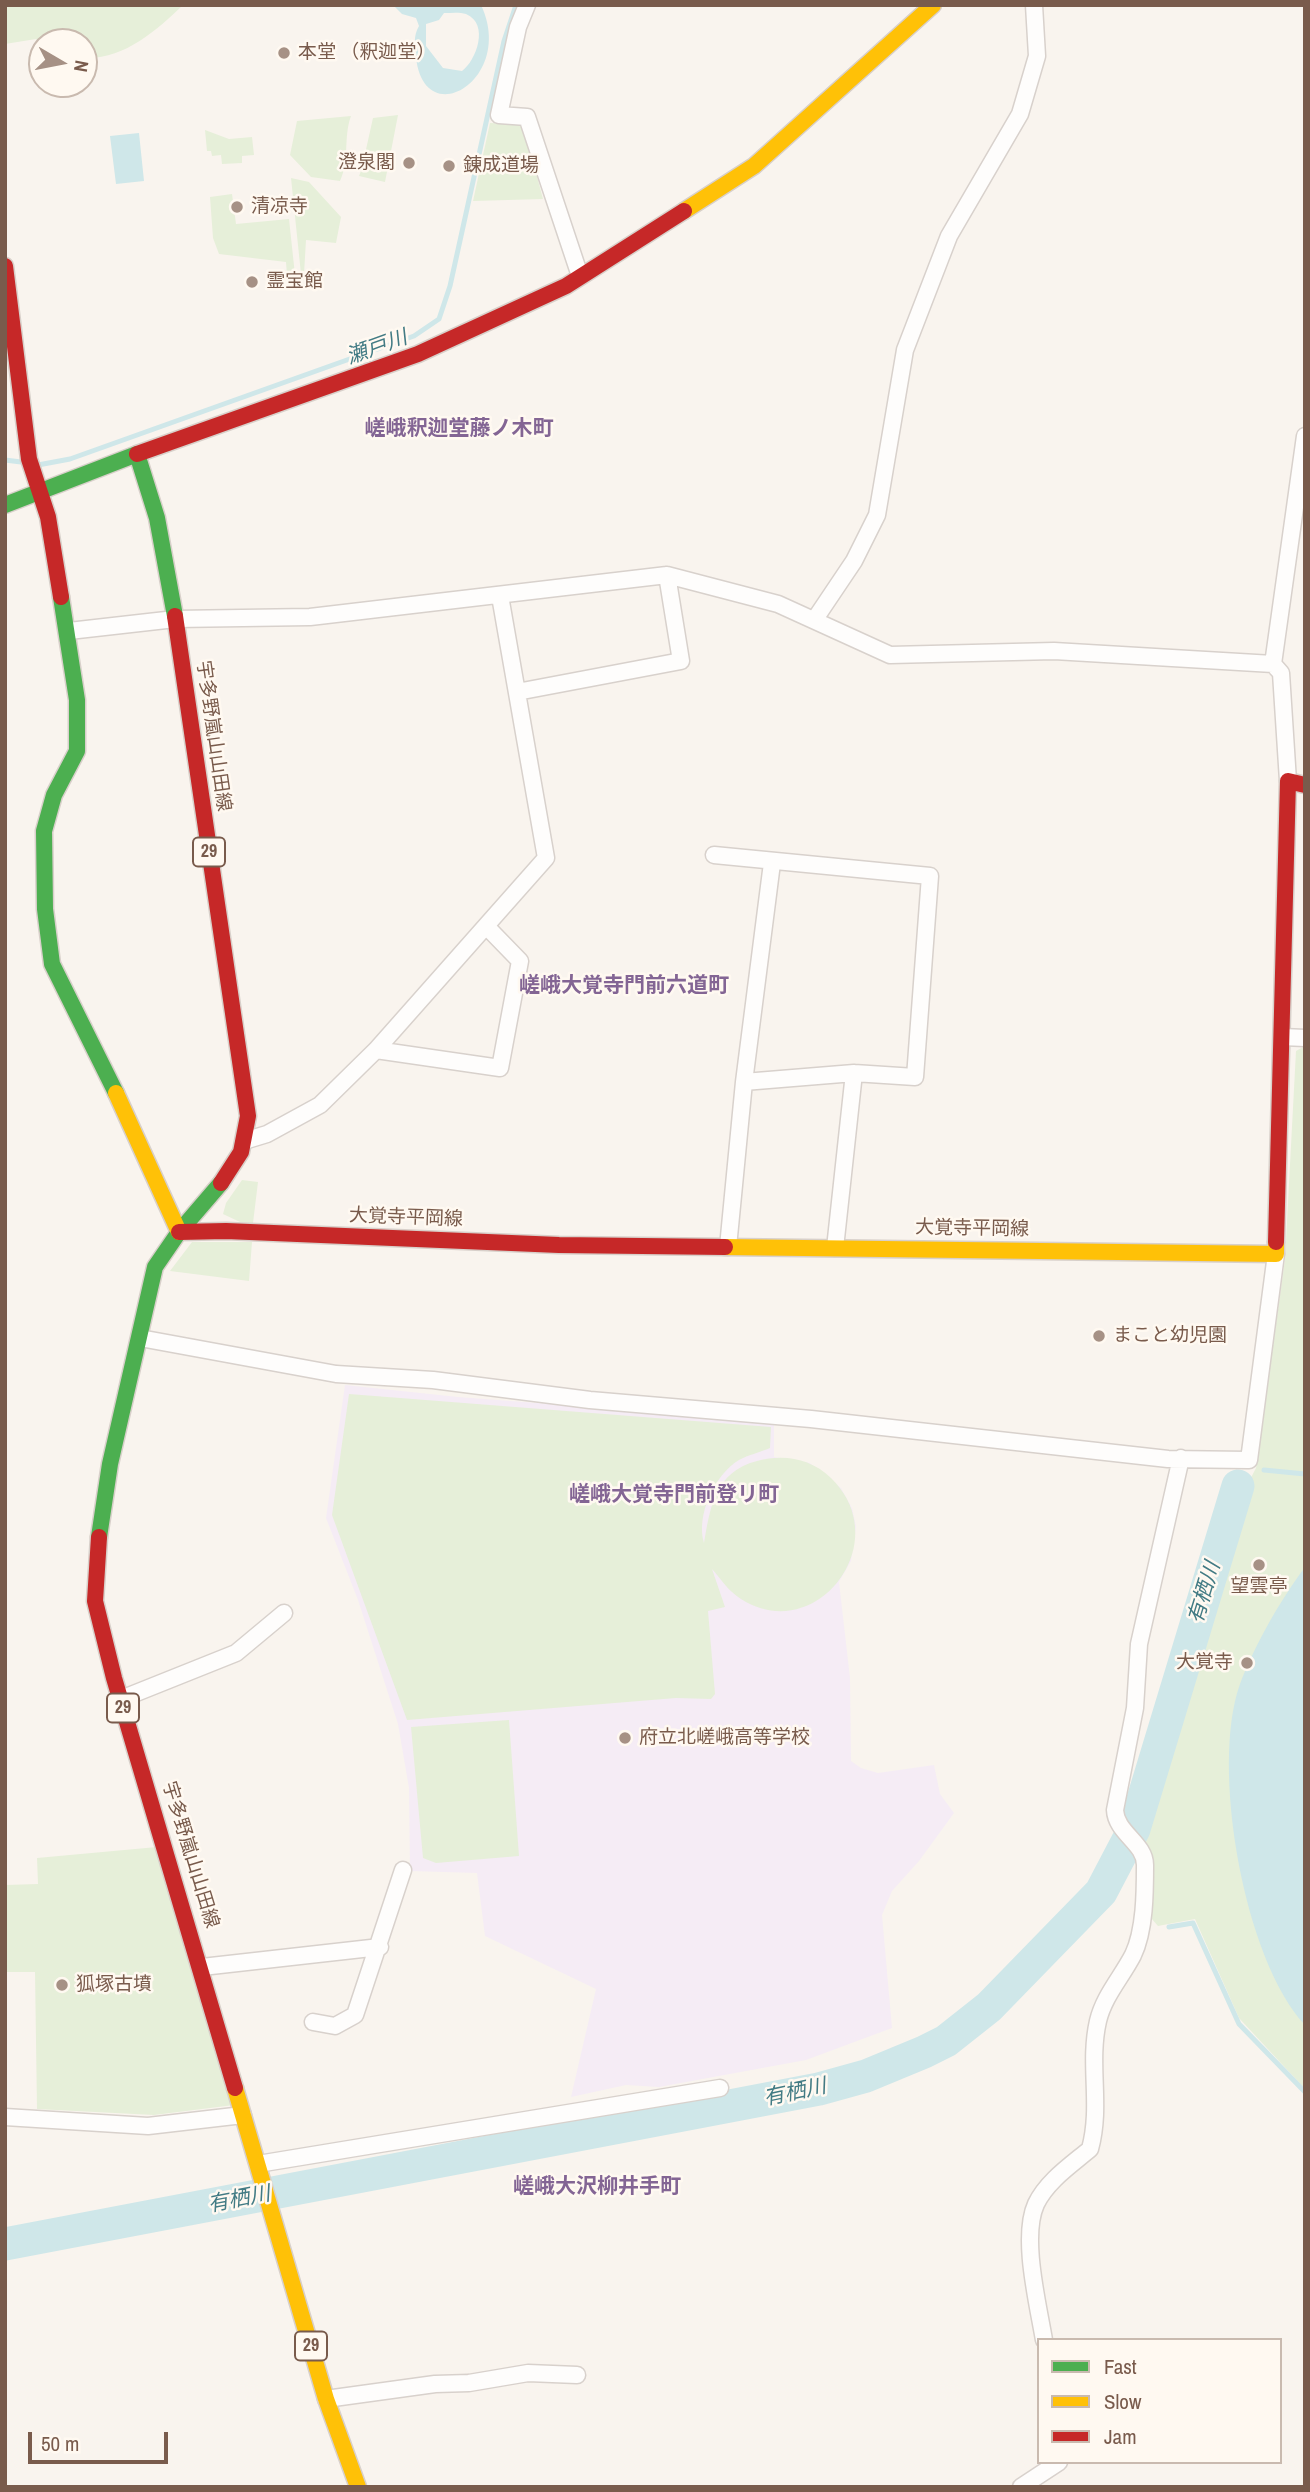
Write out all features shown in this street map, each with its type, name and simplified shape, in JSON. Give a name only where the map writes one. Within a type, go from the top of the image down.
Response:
[{"type":"main road","points":[[5,505],[137,454],[418,354],[566,286],[754,166],[933,5]]},
{"type":"main road","points":[[5,266],[31,466],[48,517],[69,631],[77,700],[77,751],[54,795],[44,831],[45,909],[52,964],[112,1084],[178,1232]]},
{"type":"main road","name":"宇多野嵐山山田線","points":[[137,454],[157,518],[175,619],[247,1116],[244,1142],[237,1161],[178,1232],[155,1267],[141,1338],[110,1464],[95,1565],[95,1601],[121,1699],[202,1967],[326,2399],[358,2487]]},
{"type":"main road","points":[[1276,1254],[1287,781],[1305,785]]},
{"type":"main road","name":"大覚寺平岡線","points":[[178,1232],[559,1245],[1276,1254]]},
{"type":"street","points":[[527,5],[517,27],[499,115],[527,117],[580,276]]},
{"type":"street","points":[[815,619],[854,561],[877,515],[905,350],[944,248],[1020,114],[1037,56],[1034,5]]},
{"type":"street","points":[[1273,664],[1305,436]]},
{"type":"street","points":[[517,692],[681,661],[667,575]]},
{"type":"street","points":[[69,631],[175,619],[310,617],[667,575],[778,604],[890,655],[1054,651],[1273,664],[1281,673],[1287,781]]},
{"type":"street","points":[[244,1142],[267,1134],[320,1105],[376,1050],[546,858],[500,596]]},
{"type":"street","points":[[714,855],[772,863],[930,876],[915,1077],[853,1073],[744,1082]]},
{"type":"street","points":[[728,1247],[744,1082],[772,863]]},
{"type":"street","points":[[376,1050],[500,1068],[520,961],[486,926]]},
{"type":"street","points":[[1283,1037],[1305,1038]]},
{"type":"street","points":[[835,1248],[853,1073]]},
{"type":"street","points":[[141,1338],[336,1374],[433,1380],[590,1400],[1181,1458],[1249,1460],[1276,1254]]},
{"type":"street","points":[[1044,2338],[1033,2277],[1031,2230],[1035,2205],[1058,2176],[1090,2149],[1098,2102],[1092,2067],[1098,2022],[1105,1999],[1134,1953],[1140,1929],[1145,1861],[1133,1840],[1119,1826],[1115,1811],[1135,1708],[1139,1644],[1181,1458]]},
{"type":"street","points":[[121,1699],[236,1653],[285,1613]]},
{"type":"street","points":[[313,2022],[335,2026],[355,2015],[380,1947],[403,1870]]},
{"type":"street","points":[[202,1967],[380,1947]]},
{"type":"street","points":[[258,2164],[720,2088]]},
{"type":"street","points":[[5,2117],[148,2126],[243,2115]]},
{"type":"street","points":[[326,2399],[435,2384],[469,2383],[528,2373],[577,2375]]},
{"type":"street","points":[[1021,2487],[1056,2464]]},
{"type":"shaded area","name":"府立北嵯峨高等学校","points":[[345,1385],[458,1397],[774,1421],[774,1457],[810,1463],[841,1488],[852,1508],[856,1526],[851,1561],[839,1582],[850,1678],[851,1761],[861,1768],[878,1773],[934,1765],[940,1794],[954,1813],[919,1861],[892,1891],[882,1915],[892,2028],[806,2060],[659,2087],[626,2085],[571,2097],[596,1989],[485,1936],[477,1873],[410,1871],[409,1788],[398,1724],[358,1600],[326,1518]]},
{"type":"green space","points":[[5,5],[183,5],[150,34],[112,54],[98,57],[98,28],[28,28],[28,40],[5,44]]},
{"type":"green space","points":[[398,115],[385,182],[359,176],[361,171],[367,172],[371,155],[365,154],[373,118]]},
{"type":"green space","points":[[351,116],[345,165],[340,181],[311,177],[290,155],[297,121]]},
{"type":"green space","points":[[490,123],[523,124],[543,199],[473,201]]},
{"type":"green space","points":[[205,130],[229,139],[252,137],[254,155],[242,156],[242,163],[222,164],[221,155],[212,156],[211,151],[207,151]]},
{"type":"green space","points":[[291,178],[309,182],[341,217],[336,243],[306,240],[304,274],[301,274]]},
{"type":"green space","points":[[232,194],[236,224],[289,219],[295,275],[287,275],[286,262],[219,254],[213,238],[210,197]]},
{"type":"green space","name":"大覚寺","points":[[1305,1046],[1305,2089],[1239,2018],[1195,1919],[1158,1926],[1151,1918],[1152,1854],[1139,1837],[1239,1501],[1256,1468],[1285,1259],[1296,1051]]},
{"type":"green space","points":[[242,1180],[258,1182],[253,1223],[240,1222],[223,1214],[226,1203]]},
{"type":"green space","points":[[192,1242],[252,1242],[249,1281],[170,1271]]},
{"type":"green space","points":[[349,1394],[771,1427],[770,1448],[739,1460],[715,1486],[705,1509],[702,1532],[704,1543],[712,1505],[723,1483],[731,1474],[757,1461],[787,1458],[805,1462],[823,1471],[849,1504],[855,1531],[851,1557],[839,1580],[820,1599],[796,1609],[769,1610],[741,1599],[728,1589],[712,1569],[725,1607],[708,1611],[715,1694],[711,1699],[676,1698],[407,1720],[332,1515]]},
{"type":"green space","points":[[509,1720],[519,1856],[436,1863],[423,1858],[411,1727]]},
{"type":"green space","points":[[157,1847],[234,2105],[154,2115],[37,2109],[35,1972],[5,1972],[5,1885],[38,1884],[37,1858]]},
{"type":"water","points":[[393,5],[481,5],[489,32],[487,55],[478,74],[465,88],[449,94],[434,92],[423,80],[416,57],[415,37],[419,26],[416,18],[402,14]],"holes":[[[444,13],[466,14],[477,26],[479,34],[476,51],[462,71],[443,68],[426,46],[426,24],[439,20]]]},
{"type":"water","points":[[139,133],[144,181],[116,184],[110,136]]},
{"type":"water","points":[[1305,1567],[1305,2025],[1283,1995],[1265,1956],[1250,1910],[1238,1861],[1231,1811],[1229,1763],[1232,1720],[1240,1684],[1269,1623]]},
{"type":"waterway","name":"瀬戸川","points":[[38,465],[70,459],[414,336],[439,319],[450,286],[504,41],[516,5]]},
{"type":"waterway","name":"瀬戸川","points":[[5,460],[21,462]]},
{"type":"waterway","name":"有栖川","points":[[1264,1470],[1305,1474]]},
{"type":"waterway","name":"有栖川","points":[[5,2244],[819,2089],[866,2076],[946,2041],[989,2007],[1101,1892],[1134,1829],[1238,1486]]},
{"type":"waterway","points":[[1169,1927],[1193,1923],[1239,2024],[1305,2092]]},
{"type":"traffic: fast","points":[[5,505],[137,454],[157,518],[175,616]]},
{"type":"traffic: fast","points":[[61,597],[77,700],[77,751],[54,795],[44,831],[45,909],[52,964],[116,1093]]},
{"type":"traffic: fast","points":[[99,1537],[110,1464],[155,1267],[179,1232],[221,1183]]},
{"type":"traffic: slow","points":[[684,211],[754,166],[933,5]]},
{"type":"traffic: slow","points":[[116,1093],[179,1232]]},
{"type":"traffic: slow","points":[[725,1247],[1276,1254],[1276,1242]]},
{"type":"traffic: slow","points":[[235,2088],[326,2399],[358,2487]]},
{"type":"traffic: jam","points":[[137,454],[418,354],[566,286],[684,211]]},
{"type":"traffic: jam","points":[[5,266],[29,459],[48,517],[61,597]]},
{"type":"traffic: jam","points":[[175,616],[248,1116],[241,1152],[221,1183]]},
{"type":"traffic: jam","points":[[1276,1242],[1288,781],[1305,785]]},
{"type":"traffic: jam","points":[[179,1232],[226,1231],[559,1245],[725,1247]]},
{"type":"traffic: jam","points":[[99,1537],[95,1601],[114,1678],[235,2088]]},
{"type":"place","name":"本堂 （釈迦堂）","points":[[284,53]]},
{"type":"place","name":"澄泉閣","points":[[409,163]]},
{"type":"place","name":"錬成道場","points":[[449,166]]},
{"type":"place","name":"清凉寺","points":[[237,207]]},
{"type":"place","name":"霊宝館","points":[[252,282]]},
{"type":"place","name":"まこと幼児園","points":[[1099,1336]]},
{"type":"place","name":"望雲亭","points":[[1259,1565]]},
{"type":"place","name":"大覚寺","points":[[1247,1663]]},
{"type":"place","name":"府立北嵯峨高等学校","points":[[625,1738]]},
{"type":"place","name":"狐塚古墳","points":[[62,1985]]},
{"type":"district","name":"嵯峨釈迦堂藤ノ木町","points":[[459,429]]},
{"type":"district","name":"嵯峨大覚寺門前六道町","points":[[624,986]]},
{"type":"district","name":"嵯峨大覚寺門前登リ町","points":[[674,1495]]},
{"type":"district","name":"嵯峨大沢柳井手町","points":[[597,2187]]}]
